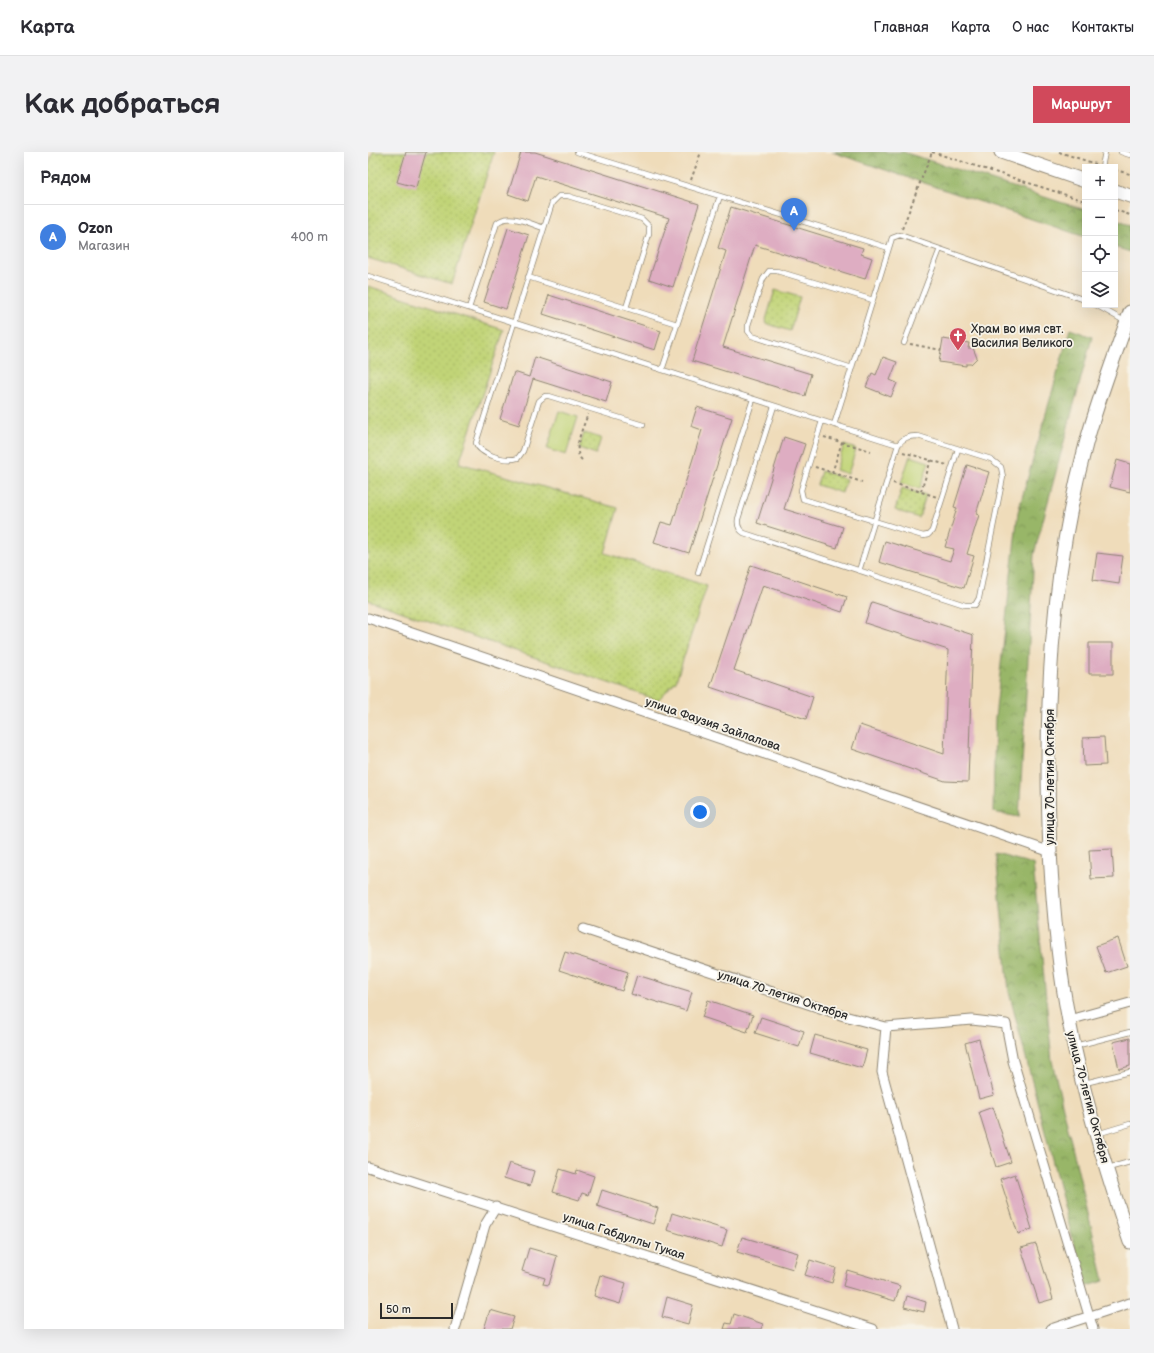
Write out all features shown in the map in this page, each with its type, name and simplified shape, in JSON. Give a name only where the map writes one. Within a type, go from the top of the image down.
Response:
[{"type":"main road","points":[[1001,152],[1082,179]]},
{"type":"main road","points":[[1118,192],[1130,196]]},
{"type":"main road","name":"улица 70-летия Октября","points":[[1129,320],[1101,394],[1074,493],[1057,602],[1050,665],[1048,787],[1050,852],[1055,929],[1069,1020],[1083,1084],[1130,1242]]},
{"type":"street","name":"улица Фаузия Зайлалова","points":[[368,618],[1050,852]]},
{"type":"street","name":"улица 70-летия Октября","points":[[584,929],[844,1016],[886,1027],[972,1020],[1006,1024],[1013,1061],[1093,1329]]},
{"type":"street","points":[[1069,1020],[1130,1003]]},
{"type":"street","points":[[886,1027],[882,1072],[952,1329]]},
{"type":"street","name":"улица Габдуллы Тукая","points":[[368,1167],[873,1329]]},
{"type":"street","points":[[454,1329],[484,1225],[496,1207]]},
{"type":"street","points":[[1051,1329],[1130,1303]]},
{"type":"lane","points":[[578,152],[889,248]]},
{"type":"lane","points":[[1102,164],[1105,152]]},
{"type":"lane","points":[[1121,152],[1130,155]]},
{"type":"lane","points":[[626,308],[650,234],[649,226],[642,220],[563,196],[555,199],[552,203],[476,438],[479,449],[507,460],[518,458],[524,451],[540,401],[544,396],[553,396],[643,425]]},
{"type":"lane","points":[[662,370],[720,196]]},
{"type":"lane","points":[[469,308],[497,223],[506,218],[544,228]]},
{"type":"lane","points":[[834,425],[892,238],[900,235],[1082,299]]},
{"type":"lane","points":[[904,343],[940,248]]},
{"type":"lane","points":[[852,368],[756,338],[750,334],[748,325],[763,279],[767,273],[772,271],[873,300]]},
{"type":"lane","points":[[368,276],[822,421],[897,447]]},
{"type":"lane","points":[[528,277],[677,324]]},
{"type":"lane","points":[[1103,308],[1129,320]]},
{"type":"lane","points":[[698,572],[753,399]]},
{"type":"lane","points":[[774,406],[738,519],[739,529],[744,534],[859,571],[965,605],[972,606],[978,602],[1003,471],[998,462],[991,459],[911,436],[905,438],[897,447],[859,571]]},
{"type":"lane","points":[[822,421],[800,492],[803,499],[874,522],[926,536],[932,531],[958,449]]},
{"type":"lane","points":[[1074,1047],[1130,1032]]},
{"type":"lane","points":[[1083,1084],[1130,1072]]},
{"type":"lane","points":[[1097,1134],[1130,1124]]},
{"type":"lane","points":[[1107,1168],[1130,1162]]},
{"type":"path","points":[[688,186],[701,152]]},
{"type":"path","points":[[900,235],[932,152],[1082,200]]},
{"type":"path","points":[[1059,152],[1096,164]]},
{"type":"path","points":[[1118,171],[1130,174]]},
{"type":"path","points":[[1118,211],[1130,215]]},
{"type":"path","points":[[904,343],[941,350]]},
{"type":"path","points":[[582,460],[578,456],[577,450],[590,408]]},
{"type":"path","points":[[817,434],[871,451]]},
{"type":"path","points":[[832,473],[842,442]]},
{"type":"path","points":[[897,447],[952,467]]},
{"type":"path","points":[[921,492],[931,460]]},
{"type":"path","points":[[808,465],[862,482]]},
{"type":"path","points":[[886,481],[942,498]]},
{"type":"green space","points":[[373,152],[494,152],[452,284],[368,258],[368,168]]},
{"type":"green space","points":[[832,152],[903,152],[1082,209],[1082,236]]},
{"type":"green space","points":[[1118,221],[1130,225],[1130,252],[1118,248]]},
{"type":"green space","points":[[368,286],[504,330],[459,463],[618,508],[605,553],[707,586],[676,681],[658,700],[368,600]]},
{"type":"green space","points":[[775,290],[800,297],[790,331],[765,323]]},
{"type":"green space","points":[[1070,329],[1092,337],[1034,554],[1019,817],[993,812],[995,718],[1018,512]]},
{"type":"green space","points":[[559,411],[578,417],[566,455],[547,449]]},
{"type":"green space","points":[[584,433],[601,438],[596,454],[579,448]]},
{"type":"green space","points":[[844,445],[856,449],[848,474],[836,470]]},
{"type":"green space","points":[[910,456],[929,462],[920,489],[901,483]]},
{"type":"green space","points":[[821,471],[846,479],[842,493],[817,485]]},
{"type":"green space","points":[[902,488],[926,495],[919,518],[895,510]]},
{"type":"green space","points":[[996,854],[1033,864],[1052,1061],[1104,1281],[1085,1287],[1009,992]]},
{"type":"building","points":[[406,152],[426,152],[416,187],[397,182]]},
{"type":"building","points":[[521,152],[535,152],[699,204],[673,287],[649,279],[669,218],[536,176],[528,201],[508,194]]},
{"type":"building","points":[[731,207],[863,248],[861,254],[872,258],[865,279],[755,245],[723,347],[811,374],[805,396],[692,361],[726,251],[718,248]]},
{"type":"building","points":[[508,228],[529,235],[506,309],[484,302]]},
{"type":"building","points":[[549,295],[661,331],[655,350],[543,314]]},
{"type":"building","name":"Храм во имя свт. Василия Великого","points":[[943,339],[969,343],[968,348],[973,348],[977,358],[971,364],[966,364],[966,366],[939,362]]},
{"type":"building","points":[[535,357],[612,382],[606,402],[533,379],[519,425],[500,419],[514,372],[529,377]]},
{"type":"building","points":[[883,357],[897,362],[890,380],[897,383],[891,397],[866,387],[872,373],[876,375]]},
{"type":"building","points":[[697,407],[732,418],[689,553],[654,542],[661,522],[672,525],[702,430],[691,426]]},
{"type":"building","points":[[784,437],[805,444],[784,509],[843,527],[837,548],[757,523]]},
{"type":"building","points":[[1117,460],[1130,464],[1130,492],[1110,487]]},
{"type":"building","points":[[967,465],[989,472],[976,514],[979,515],[967,554],[974,556],[964,588],[879,562],[885,541],[950,561],[954,549],[945,547],[957,508],[954,507]]},
{"type":"building","points":[[1097,553],[1123,556],[1119,584],[1093,580]]},
{"type":"building","points":[[751,565],[847,597],[842,612],[763,585],[734,670],[813,697],[806,719],[710,687]]},
{"type":"building","points":[[872,602],[973,635],[968,782],[945,781],[852,749],[860,725],[944,754],[948,650],[865,623]]},
{"type":"building","points":[[1089,643],[1113,643],[1113,674],[1089,674]]},
{"type":"building","points":[[1104,737],[1106,765],[1084,766],[1083,738]]},
{"type":"building","points":[[1112,849],[1114,878],[1091,879],[1089,850]]},
{"type":"building","points":[[1118,938],[1127,966],[1106,973],[1096,946]]},
{"type":"building","points":[[565,952],[628,972],[622,991],[559,970]]},
{"type":"building","points":[[637,975],[692,992],[686,1011],[631,994]]},
{"type":"building","points":[[708,1000],[753,1015],[747,1032],[702,1017]]},
{"type":"building","points":[[761,1017],[804,1031],[799,1047],[755,1033]]},
{"type":"building","points":[[815,1035],[867,1050],[862,1068],[810,1053]]},
{"type":"building","points":[[1130,1038],[1130,1066],[1119,1069],[1113,1042]]},
{"type":"building","points":[[979,1039],[994,1095],[979,1099],[965,1043]]},
{"type":"building","points":[[993,1107],[1011,1162],[996,1167],[979,1112]]},
{"type":"building","points":[[509,1163],[534,1171],[530,1186],[504,1178]]},
{"type":"building","points":[[560,1169],[576,1174],[577,1170],[594,1176],[588,1195],[582,1193],[579,1200],[553,1192]]},
{"type":"building","points":[[1015,1174],[1032,1229],[1018,1234],[1000,1179]]},
{"type":"building","points":[[602,1190],[658,1208],[653,1224],[597,1206]]},
{"type":"building","points":[[672,1213],[727,1230],[722,1247],[667,1230]]},
{"type":"building","points":[[742,1237],[798,1253],[793,1269],[737,1252]]},
{"type":"building","points":[[1036,1244],[1053,1299],[1039,1303],[1021,1248]]},
{"type":"building","points":[[529,1248],[557,1256],[549,1285],[543,1284],[545,1278],[522,1271]]},
{"type":"building","points":[[810,1260],[836,1268],[832,1283],[805,1275]]},
{"type":"building","points":[[847,1270],[900,1286],[895,1301],[843,1286]]},
{"type":"building","points":[[600,1275],[626,1283],[620,1304],[594,1296]]},
{"type":"building","points":[[907,1296],[926,1302],[924,1312],[904,1307]]},
{"type":"building","points":[[667,1297],[693,1305],[688,1324],[662,1317]]},
{"type":"building","points":[[490,1310],[514,1317],[510,1329],[484,1329]]},
{"type":"building","points":[[734,1314],[763,1324],[761,1329],[724,1329],[726,1323],[731,1324]]},
{"type":"place","name":"Ozon","points":[[794,231]]},
{"type":"place","name":"Храм во имя свт. Василия Великого","points":[[958,351]]}]
